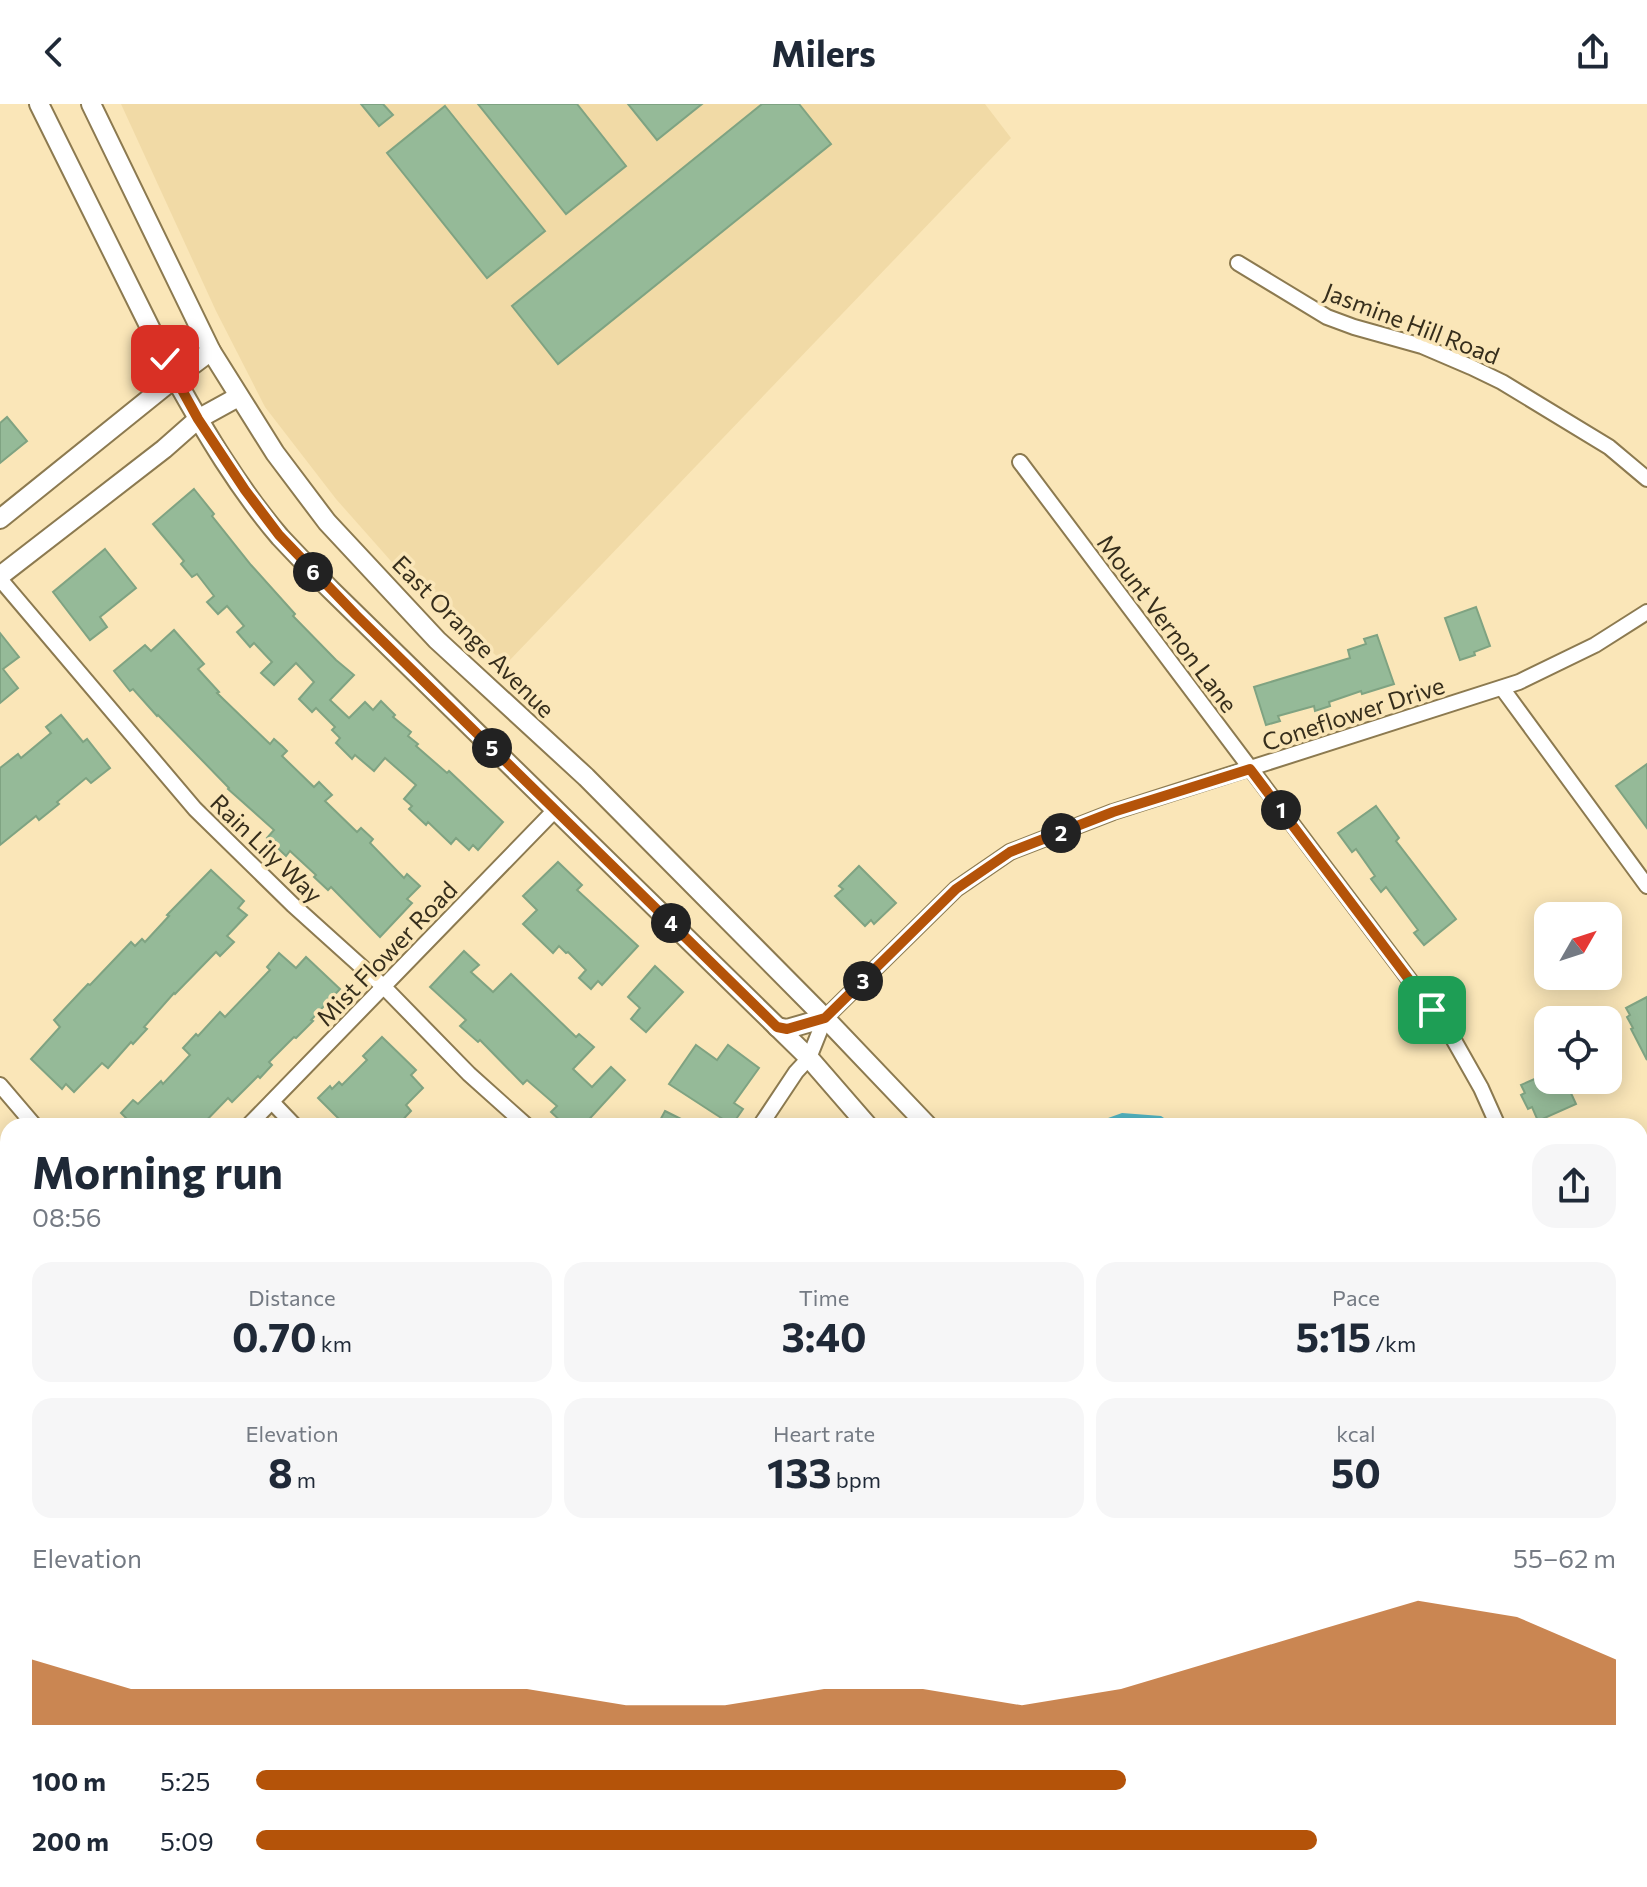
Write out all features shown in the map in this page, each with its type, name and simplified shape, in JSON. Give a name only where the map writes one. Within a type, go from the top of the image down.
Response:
[{"type":"street","points":[[39,104],[175,378],[245,490],[279,535],[339,599],[809,1058],[861,1118]]},
{"type":"street","name":"East Orange Avenue","points":[[91,104],[211,351],[275,453],[327,522],[437,640],[586,777],[920,1118]]},
{"type":"street","name":"Jasmine Hill Road","points":[[1238,263],[1327,317],[1422,346],[1502,382],[1609,447],[1647,479]]},
{"type":"street","points":[[0,519],[211,351]]},
{"type":"street","points":[[0,577],[198,419],[238,397]]},
{"type":"street","name":"Mount Vernon Lane","points":[[1020,462],[1451,1035],[1494,1118]]},
{"type":"street","name":"Rain Lily Way","points":[[0,577],[195,809],[518,1118]]},
{"type":"street","name":"Coneflower Drive","points":[[765,1118],[809,1058],[825,1018],[956,889],[1010,852],[1113,812],[1519,682],[1595,645],[1647,612]]},
{"type":"street","points":[[1502,688],[1647,886]]},
{"type":"street","name":"Mist Flower Road","points":[[256,1118],[555,810]]},
{"type":"street","points":[[777,1027],[787,1029],[825,1018]]},
{"type":"street","points":[[0,1085],[28,1118]]},
{"type":"street","points":[[272,1102],[287,1118]]},
{"type":"shaded area","points":[[121,104],[985,104],[1011,138],[506,664],[406,578],[336,499],[265,407],[216,311]]},
{"type":"water","points":[[1122,1113],[1164,1118],[1108,1118]]},
{"type":"building","points":[[361,104],[383,104],[393,115],[379,126]]},
{"type":"building","points":[[478,104],[577,104],[626,166],[566,214]]},
{"type":"building","points":[[628,104],[702,104],[657,140]]},
{"type":"building","points":[[762,104],[799,104],[831,144],[558,364],[512,306]]},
{"type":"building","points":[[445,106],[545,231],[487,278],[387,153]]},
{"type":"building","points":[[7,417],[27,441],[0,463],[0,423]]},
{"type":"building","points":[[194,489],[251,565],[295,614],[293,616],[354,675],[330,700],[349,718],[365,702],[373,710],[381,701],[395,715],[393,717],[411,732],[408,736],[418,744],[416,746],[447,773],[449,771],[503,822],[478,850],[473,845],[469,850],[456,838],[451,844],[409,809],[412,806],[404,799],[416,785],[385,758],[374,771],[355,755],[352,759],[336,743],[340,738],[332,730],[335,727],[316,708],[312,712],[299,699],[314,682],[296,663],[274,685],[261,673],[272,662],[254,643],[250,647],[237,632],[244,626],[227,606],[218,614],[207,602],[214,596],[197,574],[192,577],[181,564],[184,561],[153,524]]},
{"type":"building","points":[[105,549],[136,588],[100,617],[107,627],[90,640],[53,592]]},
{"type":"building","points":[[1476,607],[1490,646],[1460,660],[1445,618]]},
{"type":"building","points":[[174,630],[204,664],[198,669],[217,693],[270,744],[274,739],[282,746],[287,751],[282,756],[314,787],[319,782],[332,795],[325,801],[357,832],[361,828],[373,839],[370,843],[404,878],[407,874],[420,886],[407,899],[412,903],[380,937],[290,851],[286,856],[267,838],[274,830],[228,789],[114,671],[145,645],[151,651]]},
{"type":"building","points":[[0,633],[19,657],[3,669],[18,688],[0,703]]},
{"type":"building","points":[[1377,635],[1394,684],[1362,694],[1361,691],[1329,702],[1330,706],[1315,711],[1314,706],[1278,716],[1280,721],[1266,725],[1254,687],[1350,658],[1348,650],[1366,644],[1364,639]]},
{"type":"building","points":[[61,715],[83,742],[87,739],[110,768],[91,783],[86,778],[39,820],[36,816],[0,845],[0,768],[18,754],[21,758],[51,733],[46,727]]},
{"type":"building","points":[[1647,764],[1647,828],[1616,786]]},
{"type":"building","points":[[1376,806],[1399,838],[1396,841],[1456,919],[1424,945],[1414,933],[1418,930],[1386,887],[1381,892],[1371,879],[1375,876],[1356,849],[1352,852],[1338,833]]},
{"type":"building","points":[[558,862],[582,885],[577,890],[638,946],[602,985],[598,981],[591,989],[579,978],[586,970],[568,952],[559,946],[553,953],[523,924],[537,910],[523,896]]},
{"type":"building","points":[[859,866],[896,903],[874,924],[871,920],[865,926],[835,896],[843,889],[839,886]]},
{"type":"building","points":[[211,870],[244,901],[238,908],[247,915],[227,936],[234,942],[220,956],[216,952],[174,993],[144,1027],[147,1029],[108,1068],[102,1063],[74,1092],[66,1084],[62,1089],[31,1059],[60,1027],[54,1020],[131,942],[135,946],[142,939],[145,942]]},
{"type":"building","points":[[464,951],[479,965],[471,972],[493,992],[511,974],[576,1037],[579,1034],[594,1047],[573,1069],[592,1087],[611,1067],[625,1080],[590,1118],[557,1118],[551,1112],[557,1106],[527,1080],[523,1084],[480,1040],[478,1042],[460,1026],[466,1020],[430,987]]},
{"type":"building","points":[[279,953],[296,968],[306,957],[340,989],[313,1021],[269,1062],[272,1065],[260,1078],[258,1076],[232,1102],[228,1098],[209,1118],[126,1118],[121,1113],[133,1100],[138,1104],[161,1081],[163,1084],[190,1055],[183,1048],[220,1012],[225,1017],[270,970],[267,967]]},
{"type":"building","points":[[655,966],[683,992],[646,1032],[631,1019],[640,1008],[628,997]]},
{"type":"building","points":[[1647,997],[1647,1060],[1631,1029],[1626,1008]]},
{"type":"building","points":[[382,1037],[416,1070],[411,1075],[423,1088],[406,1105],[411,1111],[404,1118],[338,1118],[318,1098],[330,1086],[332,1089],[339,1082],[342,1085],[367,1060],[363,1056]]},
{"type":"building","points":[[696,1045],[717,1060],[728,1045],[759,1068],[734,1103],[743,1109],[737,1118],[721,1118],[669,1084]]},
{"type":"building","points":[[1534,1079],[1534,1094],[1571,1094],[1576,1104],[1545,1118],[1537,1118],[1521,1095],[1525,1093],[1521,1085]]},
{"type":"building","points":[[665,1111],[679,1118],[661,1118]]},
{"type":"route","points":[[165,359],[198,419],[279,535],[356,615],[777,1027],[787,1029],[825,1018],[956,889],[1010,852],[1113,812],[1250,769],[1432,1010]]}]
